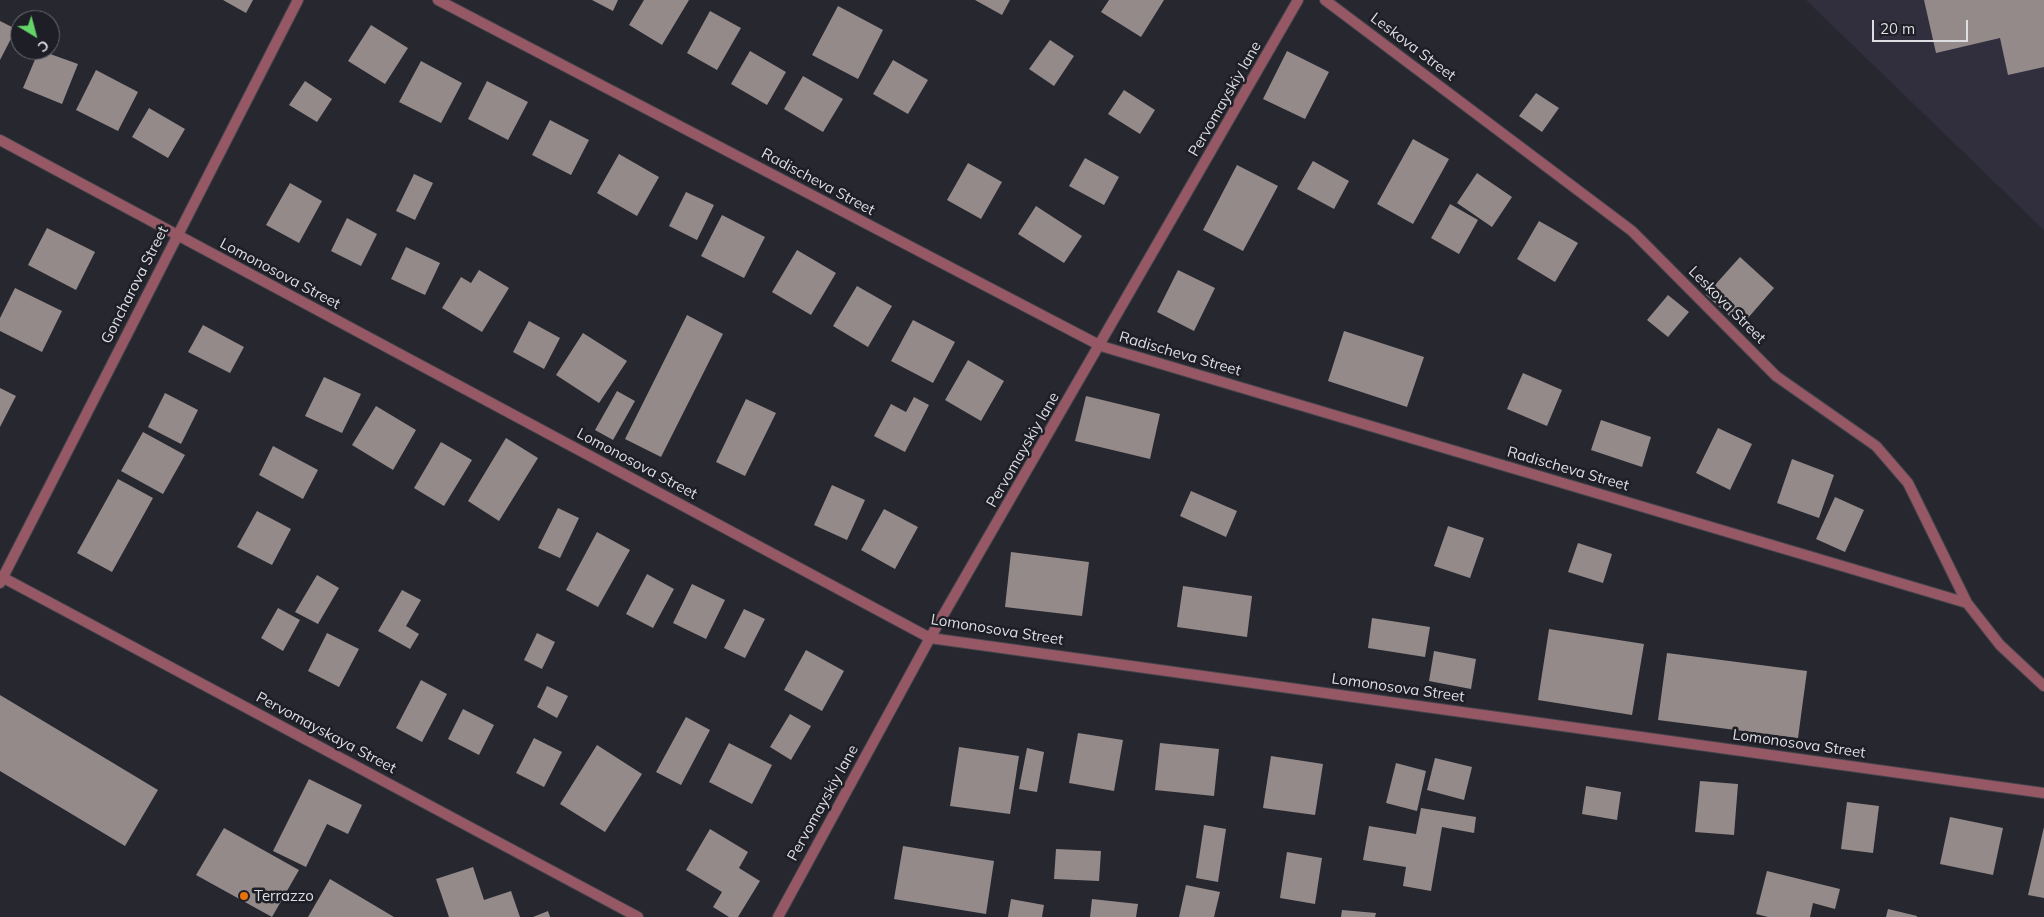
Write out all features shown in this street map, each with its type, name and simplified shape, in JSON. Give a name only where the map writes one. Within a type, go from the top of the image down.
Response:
[{"type":"street","name":"Goncharova Street","points":[[1,579],[298,0]]},
{"type":"street","name":"Radischeva Street","points":[[438,0],[1100,346],[1968,603]]},
{"type":"street","name":"Pervomayskiy lane","points":[[778,917],[930,638],[1298,0]]},
{"type":"street","name":"Leskova Street","points":[[1326,0],[1632,231],[1776,376],[1876,446],[1908,483],[1968,603],[2000,645],[2044,686]]},
{"type":"street","name":"Lomonosova Street","points":[[0,140],[930,638],[2044,793]]},
{"type":"street","name":"Pervomayskaya Street","points":[[1,579],[638,917]]},
{"type":"shaded area","points":[[1806,0],[2044,0],[2044,230]]},
{"type":"building","points":[[223,0],[253,0],[246,13]]},
{"type":"building","points":[[592,0],[618,0],[613,11]]},
{"type":"building","points":[[644,0],[689,0],[662,45],[629,25]]},
{"type":"building","points":[[975,0],[1010,0],[1002,15]]},
{"type":"building","points":[[1109,0],[1164,0],[1141,37],[1101,12]]},
{"type":"building","points":[[1924,0],[2044,0],[2044,67],[2008,75],[2000,38],[1936,53]]},
{"type":"building","points":[[838,6],[883,30],[858,79],[812,55]]},
{"type":"building","points":[[710,11],[741,28],[717,70],[687,53]]},
{"type":"building","points":[[0,21],[10,26],[10,41],[0,60]]},
{"type":"building","points":[[371,25],[408,48],[385,84],[348,61]]},
{"type":"building","points":[[1050,40],[1074,56],[1054,86],[1029,69]]},
{"type":"building","points":[[750,51],[786,72],[767,105],[731,84]]},
{"type":"building","points":[[1287,51],[1329,72],[1305,119],[1263,99]]},
{"type":"building","points":[[60,58],[78,64],[62,104],[23,88],[35,60],[60,60]]},
{"type":"building","points":[[893,60],[928,80],[908,114],[873,94]]},
{"type":"building","points":[[421,61],[462,83],[441,123],[399,102]]},
{"type":"building","points":[[96,70],[138,92],[118,131],[76,110]]},
{"type":"building","points":[[803,76],[843,99],[823,132],[784,109]]},
{"type":"building","points":[[305,81],[332,99],[317,122],[289,105]]},
{"type":"building","points":[[487,81],[528,102],[508,140],[468,119]]},
{"type":"building","points":[[1124,90],[1155,110],[1140,134],[1108,114]]},
{"type":"building","points":[[1536,93],[1559,108],[1542,132],[1519,116]]},
{"type":"building","points":[[149,108],[185,129],[168,158],[132,137]]},
{"type":"building","points":[[550,120],[589,140],[571,175],[532,155]]},
{"type":"building","points":[[1413,139],[1449,159],[1413,224],[1377,204]]},
{"type":"building","points":[[619,154],[659,177],[637,216],[597,193]]},
{"type":"building","points":[[1085,158],[1119,177],[1104,205],[1069,186]]},
{"type":"building","points":[[1313,161],[1349,181],[1334,209],[1297,189]]},
{"type":"building","points":[[968,163],[1002,182],[981,219],[947,200]]},
{"type":"building","points":[[1237,165],[1278,186],[1243,251],[1203,230]]},
{"type":"building","points":[[1477,173],[1512,197],[1492,227],[1457,203]]},
{"type":"building","points":[[414,174],[433,183],[415,220],[396,211]]},
{"type":"building","points":[[290,183],[322,201],[299,243],[266,225]]},
{"type":"building","points":[[686,192],[714,205],[697,240],[669,226]]},
{"type":"building","points":[[1450,204],[1478,220],[1459,254],[1431,238]]},
{"type":"building","points":[[1036,206],[1082,236],[1064,263],[1018,234]]},
{"type":"building","points":[[722,215],[765,237],[744,278],[701,256]]},
{"type":"building","points":[[347,218],[377,234],[361,266],[331,251]]},
{"type":"building","points":[[1539,221],[1578,243],[1555,282],[1517,259]]},
{"type":"building","points":[[47,228],[95,252],[76,290],[28,265]]},
{"type":"building","points":[[406,247],[440,263],[425,295],[391,279]]},
{"type":"building","points":[[797,250],[836,273],[811,315],[772,292]]},
{"type":"building","points":[[1740,257],[1774,288],[1741,326],[1706,295]]},
{"type":"building","points":[[479,270],[509,288],[482,332],[442,308],[461,277],[471,283]]},
{"type":"building","points":[[1178,270],[1215,288],[1194,331],[1157,312]]},
{"type":"building","points":[[857,286],[892,306],[868,347],[833,326]]},
{"type":"building","points":[[15,288],[62,311],[42,352],[0,331],[0,318]]},
{"type":"building","points":[[1668,295],[1689,312],[1668,337],[1647,320]]},
{"type":"building","points":[[687,315],[723,334],[661,457],[625,439]]},
{"type":"building","points":[[913,320],[955,342],[933,383],[891,361]]},
{"type":"building","points":[[529,321],[560,338],[544,369],[513,352]]},
{"type":"building","points":[[203,325],[244,347],[230,373],[188,352]]},
{"type":"building","points":[[1344,331],[1424,357],[1407,407],[1328,381]]},
{"type":"building","points":[[583,333],[627,361],[599,403],[556,375]]},
{"type":"building","points":[[968,360],[1004,381],[981,421],[945,400]]},
{"type":"building","points":[[1523,373],[1562,390],[1547,426],[1507,409]]},
{"type":"building","points":[[324,377],[361,394],[342,433],[305,416]]},
{"type":"building","points":[[0,388],[16,396],[0,427]]},
{"type":"building","points":[[617,391],[635,401],[613,440],[595,430]]},
{"type":"building","points":[[165,393],[198,410],[181,444],[148,427]]},
{"type":"building","points":[[1086,396],[1160,414],[1150,459],[1075,441]]},
{"type":"building","points":[[914,397],[929,405],[905,452],[874,436],[891,404],[906,412]]},
{"type":"building","points":[[746,399],[776,413],[745,476],[716,462]]},
{"type":"building","points":[[376,406],[416,430],[393,470],[352,445]]},
{"type":"building","points":[[1601,420],[1651,437],[1642,467],[1591,450]]},
{"type":"building","points":[[1718,428],[1752,444],[1730,490],[1696,473]]},
{"type":"building","points":[[143,432],[185,455],[163,494],[121,471]]},
{"type":"building","points":[[506,438],[538,458],[499,521],[468,501]]},
{"type":"building","points":[[441,442],[472,460],[444,506],[414,488]]},
{"type":"building","points":[[273,446],[318,470],[303,499],[259,475]]},
{"type":"building","points":[[1792,459],[1834,475],[1819,518],[1777,503]]},
{"type":"building","points":[[118,479],[153,498],[112,572],[77,553]]},
{"type":"building","points":[[832,485],[865,500],[847,540],[814,525]]},
{"type":"building","points":[[1191,491],[1237,511],[1226,537],[1180,516]]},
{"type":"building","points":[[1835,497],[1864,510],[1845,552],[1816,539]]},
{"type":"building","points":[[558,508],[579,518],[560,558],[538,548]]},
{"type":"building","points":[[884,509],[918,527],[895,569],[861,550]]},
{"type":"building","points":[[257,511],[291,529],[272,565],[237,547]]},
{"type":"building","points":[[1448,526],[1484,538],[1470,578],[1434,566]]},
{"type":"building","points":[[597,532],[630,550],[598,607],[566,590]]},
{"type":"building","points":[[1578,543],[1612,554],[1603,583],[1568,572]]},
{"type":"building","points":[[1011,552],[1089,562],[1082,616],[1005,607]]},
{"type":"building","points":[[647,574],[674,589],[653,628],[626,614]]},
{"type":"building","points":[[317,575],[339,588],[318,624],[295,612]]},
{"type":"building","points":[[692,584],[725,600],[706,639],[673,623]]},
{"type":"building","points":[[1183,586],[1252,596],[1247,637],[1177,627]]},
{"type":"building","points":[[402,590],[421,600],[406,626],[419,634],[410,649],[378,631]]},
{"type":"building","points":[[278,608],[300,620],[283,651],[261,638]]},
{"type":"building","points":[[744,609],[765,619],[745,658],[724,648]]},
{"type":"building","points":[[1372,618],[1430,627],[1425,657],[1368,648]]},
{"type":"building","points":[[1549,629],[1644,644],[1632,715],[1538,700]]},
{"type":"building","points":[[327,633],[359,649],[339,687],[308,671]]},
{"type":"building","points":[[537,633],[555,642],[542,669],[524,660]]},
{"type":"building","points":[[806,650],[844,671],[822,711],[784,690]]},
{"type":"building","points":[[1434,651],[1476,659],[1471,689],[1429,681]]},
{"type":"building","points":[[1667,653],[1807,671],[1798,738],[1658,720]]},
{"type":"building","points":[[421,680],[447,694],[422,742],[396,728]]},
{"type":"building","points":[[547,686],[568,696],[557,718],[537,707]]},
{"type":"building","points":[[0,695],[158,790],[125,846],[0,771]]},
{"type":"building","points":[[463,709],[494,725],[479,755],[448,739]]},
{"type":"building","points":[[790,714],[811,726],[791,760],[770,747]]},
{"type":"building","points":[[686,717],[710,730],[681,785],[656,772]]},
{"type":"building","points":[[1078,733],[1123,740],[1114,791],[1069,783]]},
{"type":"building","points":[[534,738],[562,752],[544,787],[516,773]]},
{"type":"building","points":[[729,743],[772,765],[752,804],[709,782]]},
{"type":"building","points":[[1160,743],[1219,749],[1214,796],[1155,790]]},
{"type":"building","points":[[597,745],[642,774],[605,832],[560,804]]},
{"type":"building","points":[[959,747],[1019,756],[1010,814],[950,806]]},
{"type":"building","points":[[1027,748],[1044,752],[1037,792],[1019,789]]},
{"type":"building","points":[[1271,756],[1323,764],[1315,815],[1263,808]]},
{"type":"building","points":[[1435,758],[1472,767],[1464,800],[1427,790]]},
{"type":"building","points":[[1396,763],[1426,771],[1417,811],[1386,803]]},
{"type":"building","points":[[309,779],[362,805],[348,834],[327,824],[306,867],[273,851]]},
{"type":"building","points":[[1700,781],[1738,784],[1734,835],[1695,832]]},
{"type":"building","points":[[1586,786],[1621,792],[1617,820],[1582,814]]},
{"type":"building","points":[[1847,802],[1879,806],[1873,853],[1841,849]]},
{"type":"building","points":[[1421,808],[1476,817],[1474,833],[1442,827],[1431,891],[1403,886],[1406,867],[1363,860],[1369,826],[1416,834]]},
{"type":"building","points":[[1950,817],[2003,828],[1993,875],[1940,864]]},
{"type":"building","points":[[1204,825],[1226,829],[1218,882],[1196,878]]},
{"type":"building","points":[[2044,827],[2044,898],[2028,895]]},
{"type":"building","points":[[224,828],[299,870],[272,917],[196,875]]},
{"type":"building","points":[[710,829],[748,852],[739,868],[760,881],[738,917],[729,917],[713,907],[722,892],[686,870]]},
{"type":"building","points":[[903,846],[994,861],[986,914],[894,899]]},
{"type":"building","points":[[1056,849],[1101,851],[1099,881],[1054,879]]},
{"type":"building","points":[[1287,852],[1322,858],[1315,904],[1280,898]]},
{"type":"building","points":[[473,867],[484,900],[511,891],[520,917],[449,917],[436,879]]},
{"type":"building","points":[[1767,871],[1840,889],[1835,909],[1813,903],[1810,917],[1768,917],[1756,914]]},
{"type":"building","points":[[330,879],[394,917],[308,917]]},
{"type":"building","points":[[1186,885],[1220,892],[1214,917],[1179,917]]},
{"type":"building","points":[[1011,899],[1044,905],[1042,917],[1008,917]]},
{"type":"building","points":[[1092,899],[1138,904],[1136,917],[1090,917]]},
{"type":"building","points":[[1888,909],[1917,916],[1917,917],[1886,917]]},
{"type":"building","points":[[1342,910],[1376,913],[1375,917],[1341,917]]},
{"type":"building","points":[[548,911],[550,917],[533,917]]},
{"type":"place","name":"Terrazzo","points":[[244,896]]}]
